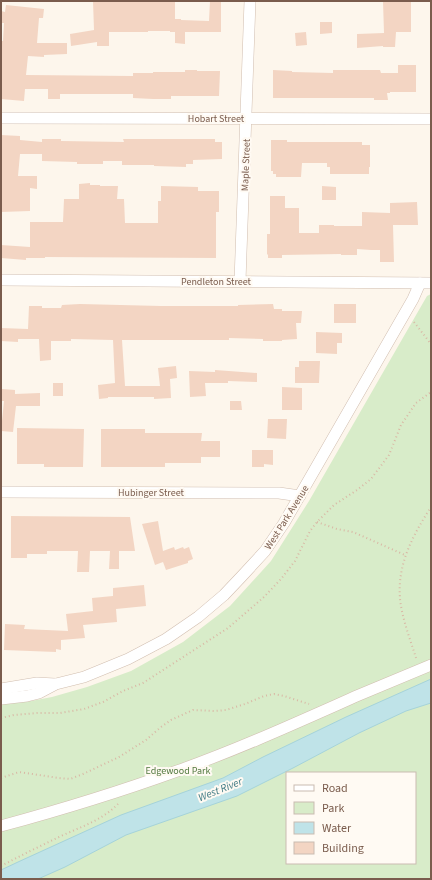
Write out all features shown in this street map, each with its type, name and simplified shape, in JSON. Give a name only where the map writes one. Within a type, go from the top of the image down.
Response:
[{"type":"street","name":"Maple Street","points":[[240,281],[250,1]]},
{"type":"street","name":"Hobart Street","points":[[1,118],[431,119]]},
{"type":"street","name":"Pendleton Street","points":[[1,280],[425,283]]},
{"type":"street","name":"West Park Avenue","points":[[1,699],[39,693],[56,684],[84,677],[128,659],[166,639],[198,617],[224,595],[265,550],[284,523],[413,299],[425,283]]},
{"type":"street","name":"Hubinger Street","points":[[1,492],[279,493],[300,496]]},
{"type":"street","points":[[1,826],[45,814],[178,771],[241,746],[431,665]]},
{"type":"street","name":"West Park Avenue","points":[[1,689],[38,683],[56,684]]},
{"type":"path","points":[[414,322],[431,344]]},
{"type":"path","points":[[405,555],[353,532],[317,522],[334,505],[371,479],[389,455],[401,425],[416,403],[431,392]]},
{"type":"path","points":[[420,670],[402,614],[400,578],[405,555],[414,535],[431,507]]},
{"type":"path","points":[[1,778],[19,772],[70,779],[119,757],[146,740],[171,720],[193,710],[226,710],[246,704],[264,696],[274,694],[310,704],[317,707],[322,712]]},
{"type":"path","points":[[1,866],[101,818],[112,810],[119,802],[122,797],[122,790]]},
{"type":"green space","name":"Edgewood Park","points":[[431,294],[431,879],[1,879],[1,704],[52,697],[87,687],[131,671],[183,642],[230,606],[271,561],[309,501],[427,296]]},
{"type":"water","name":"West River","points":[[431,679],[431,703],[406,711],[359,733],[237,796],[126,835],[65,867],[38,879],[1,879],[1,870],[18,862],[121,815],[223,778],[346,717]]},
{"type":"building","points":[[93,1],[175,1],[175,19],[209,21],[210,1],[221,1],[221,32],[185,32],[185,44],[175,43],[175,32],[170,31],[109,32],[109,46],[97,46],[97,42],[71,46],[70,34],[94,30]]},
{"type":"building","points":[[383,1],[411,1],[411,32],[396,32],[395,47],[383,46],[357,48],[357,34],[384,33]]},
{"type":"building","points":[[6,5],[44,9],[43,18],[39,18],[37,43],[67,43],[67,54],[44,55],[44,57],[28,56],[26,75],[133,76],[133,73],[185,72],[185,70],[220,71],[219,96],[171,96],[171,99],[153,99],[133,98],[133,94],[60,94],[60,99],[48,99],[48,89],[25,89],[24,101],[1,99],[1,41],[3,41],[4,23],[1,23],[1,11],[5,12]]},
{"type":"building","points":[[320,22],[332,22],[332,33],[320,34]]},
{"type":"building","points":[[306,32],[307,45],[296,46],[295,33]]},
{"type":"building","points":[[398,65],[416,65],[416,92],[390,92],[387,93],[388,100],[374,100],[374,98],[273,98],[273,70],[333,73],[333,70],[380,70],[381,73],[398,73]]},
{"type":"building","points":[[1,135],[20,136],[20,140],[42,142],[42,139],[61,139],[61,141],[124,142],[123,139],[215,139],[215,142],[222,142],[222,159],[193,160],[193,164],[186,164],[186,167],[122,165],[122,161],[103,161],[103,164],[77,164],[77,162],[42,161],[42,154],[20,154],[18,176],[37,176],[37,189],[30,188],[30,211],[1,212]]},
{"type":"building","points":[[271,140],[287,140],[287,142],[362,142],[362,145],[370,145],[369,174],[330,174],[330,167],[327,167],[327,163],[302,163],[301,177],[276,177],[276,174],[273,174],[273,171],[271,171]]},
{"type":"building","points":[[90,183],[90,185],[118,186],[117,199],[124,199],[125,223],[158,223],[158,201],[161,201],[161,186],[198,187],[198,191],[219,191],[219,212],[216,212],[216,258],[45,257],[26,258],[26,260],[1,258],[1,245],[30,247],[30,222],[63,222],[64,199],[79,199],[79,184]]},
{"type":"building","points":[[322,186],[336,187],[336,200],[322,200]]},
{"type":"building","points":[[270,196],[285,196],[285,208],[299,208],[299,233],[319,233],[319,225],[362,226],[362,212],[390,213],[390,203],[417,202],[418,225],[393,225],[394,262],[380,262],[380,250],[357,249],[357,255],[282,255],[282,258],[268,258],[267,234],[270,234]]},
{"type":"building","points":[[273,304],[274,309],[282,309],[282,311],[302,311],[301,323],[296,323],[297,339],[282,341],[229,338],[229,340],[122,340],[125,386],[160,386],[158,368],[176,366],[177,378],[170,379],[171,398],[154,399],[154,397],[108,397],[99,399],[98,385],[115,383],[113,340],[71,339],[71,341],[51,341],[51,360],[40,361],[39,339],[18,339],[18,342],[1,341],[1,328],[28,329],[29,306],[61,308],[62,305],[238,306]]},
{"type":"building","points":[[334,304],[356,304],[356,323],[334,323]]},
{"type":"building","points":[[316,332],[342,333],[342,343],[337,343],[337,354],[316,353]]},
{"type":"building","points":[[299,361],[320,361],[319,383],[295,383],[295,367],[299,367]]},
{"type":"building","points":[[215,370],[257,373],[257,382],[228,381],[228,383],[205,383],[206,396],[190,397],[189,371],[215,372]]},
{"type":"building","points":[[53,383],[63,383],[63,396],[53,396]]},
{"type":"building","points":[[282,387],[302,388],[302,410],[282,410]]},
{"type":"building","points":[[2,389],[15,390],[15,394],[40,393],[40,406],[16,406],[13,432],[1,431],[4,401],[1,401]]},
{"type":"building","points":[[230,401],[241,401],[242,410],[230,410]]},
{"type":"building","points":[[268,419],[287,419],[286,439],[267,438]]},
{"type":"building","points":[[17,428],[84,429],[83,467],[44,467],[44,464],[17,464]]},
{"type":"building","points":[[101,429],[145,429],[145,433],[202,433],[201,441],[220,441],[220,457],[201,457],[201,463],[165,463],[165,467],[101,467]]},
{"type":"building","points":[[252,450],[273,450],[273,465],[264,464],[264,467],[252,467]]},
{"type":"building","points":[[11,516],[130,517],[135,551],[119,551],[119,569],[109,569],[110,551],[90,551],[89,572],[77,572],[78,551],[47,551],[47,554],[27,554],[27,558],[11,558]]},
{"type":"building","points":[[158,521],[163,551],[174,547],[175,550],[183,547],[184,549],[189,547],[193,559],[188,561],[188,563],[166,570],[163,562],[155,565],[142,524]]},
{"type":"building","points":[[144,585],[146,606],[116,609],[117,622],[83,625],[85,638],[61,640],[61,650],[56,649],[56,652],[4,650],[5,624],[25,625],[24,629],[68,631],[66,614],[93,611],[92,598],[113,596],[113,588]]}]
